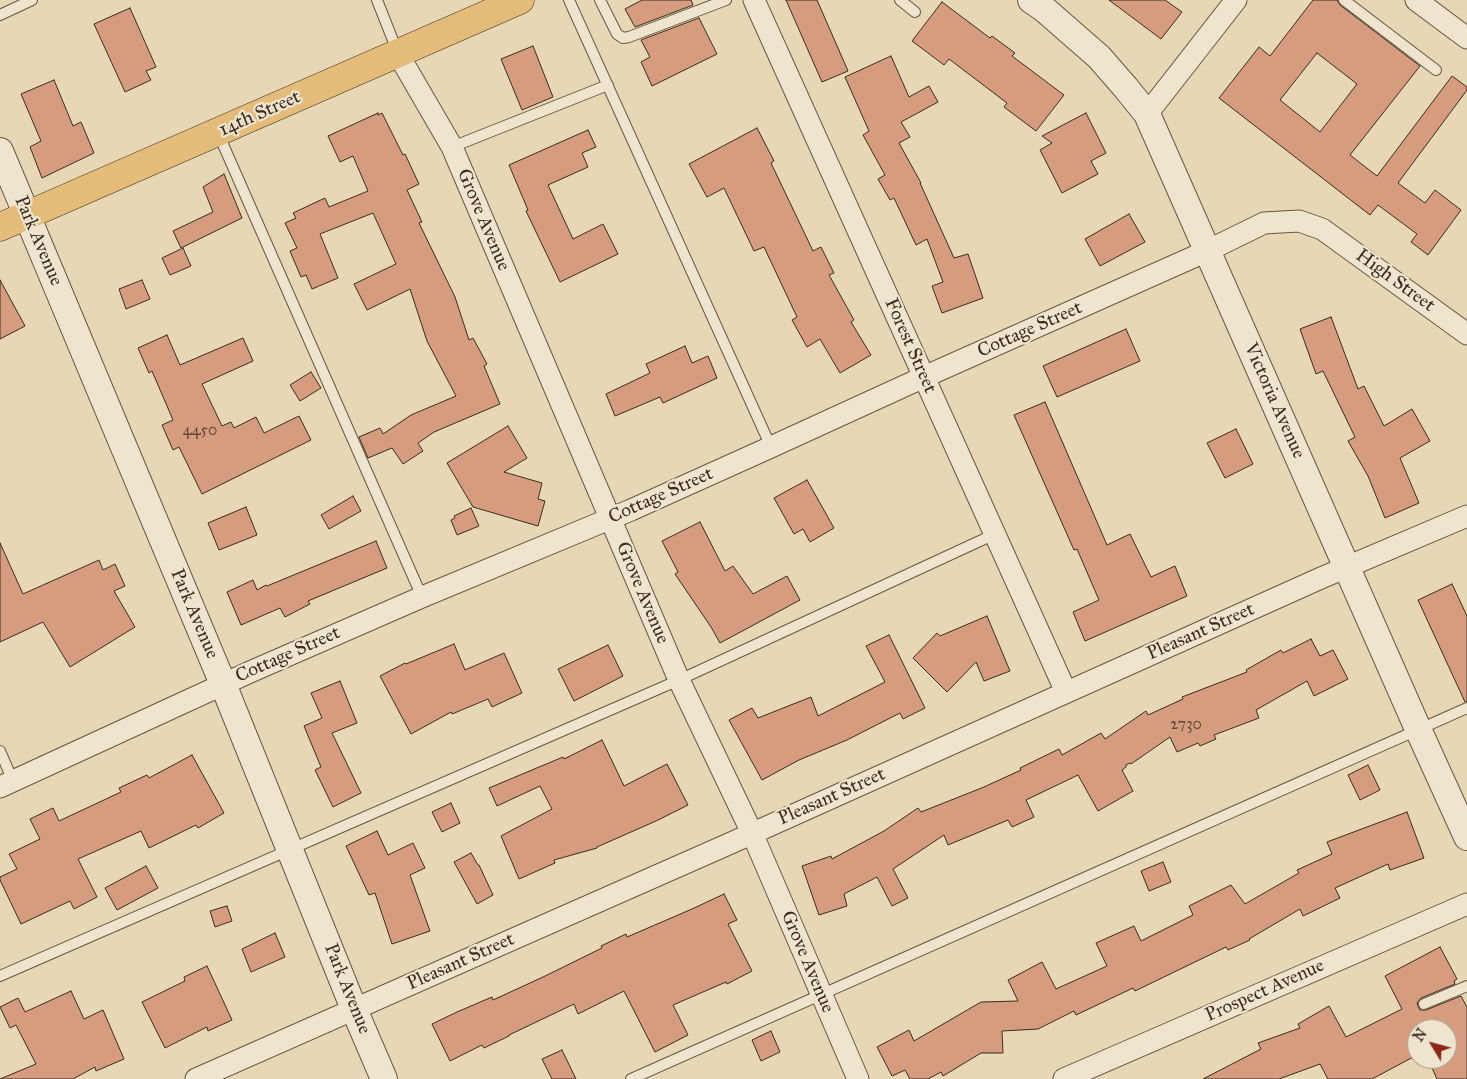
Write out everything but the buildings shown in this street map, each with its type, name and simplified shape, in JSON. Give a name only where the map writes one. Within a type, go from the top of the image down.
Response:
[{"type":"main road","name":"14th Street","points":[[0,227],[520,0]]},
{"type":"street","name":"Forest Street","points":[[754,0],[1066,692]]},
{"type":"street","name":"Victoria Avenue","points":[[1031,0],[1099,57],[1147,114],[1467,836]]},
{"type":"street","points":[[1147,114],[1236,0]]},
{"type":"street","points":[[1416,0],[1467,38]]},
{"type":"street","name":"Grove Avenue","points":[[398,54],[452,147],[679,680],[752,833],[858,1079]]},
{"type":"street","name":"Park Avenue","points":[[0,151],[223,684],[384,1079]]},
{"type":"street","name":"Cottage Street","points":[[6,784],[223,684],[422,597],[610,519],[1207,251],[1264,223],[1299,221],[1322,229]]},
{"type":"street","name":"High Street","points":[[1322,229],[1464,326]]},
{"type":"street","name":"Pleasant Street","points":[[196,1079],[1347,567],[1467,516]]},
{"type":"street","name":"Prospect Avenue","points":[[1064,1079],[1467,904]]},
{"type":"lane","points":[[0,15],[32,0]]},
{"type":"lane","points":[[378,0],[398,54]]},
{"type":"lane","points":[[569,0],[771,447]]},
{"type":"lane","points":[[600,0],[617,34],[623,38],[726,0]]},
{"type":"lane","points":[[900,0],[915,12]]},
{"type":"lane","points":[[1344,0],[1436,70]]},
{"type":"lane","points":[[452,147],[608,85]]},
{"type":"lane","points":[[218,132],[422,597]]},
{"type":"lane","points":[[0,976],[679,680],[995,534]]},
{"type":"lane","points":[[631,1079],[1467,708]]},
{"type":"lane","points":[[0,751],[6,784]]},
{"type":"lane","points":[[1424,1004],[1467,986]]}]
